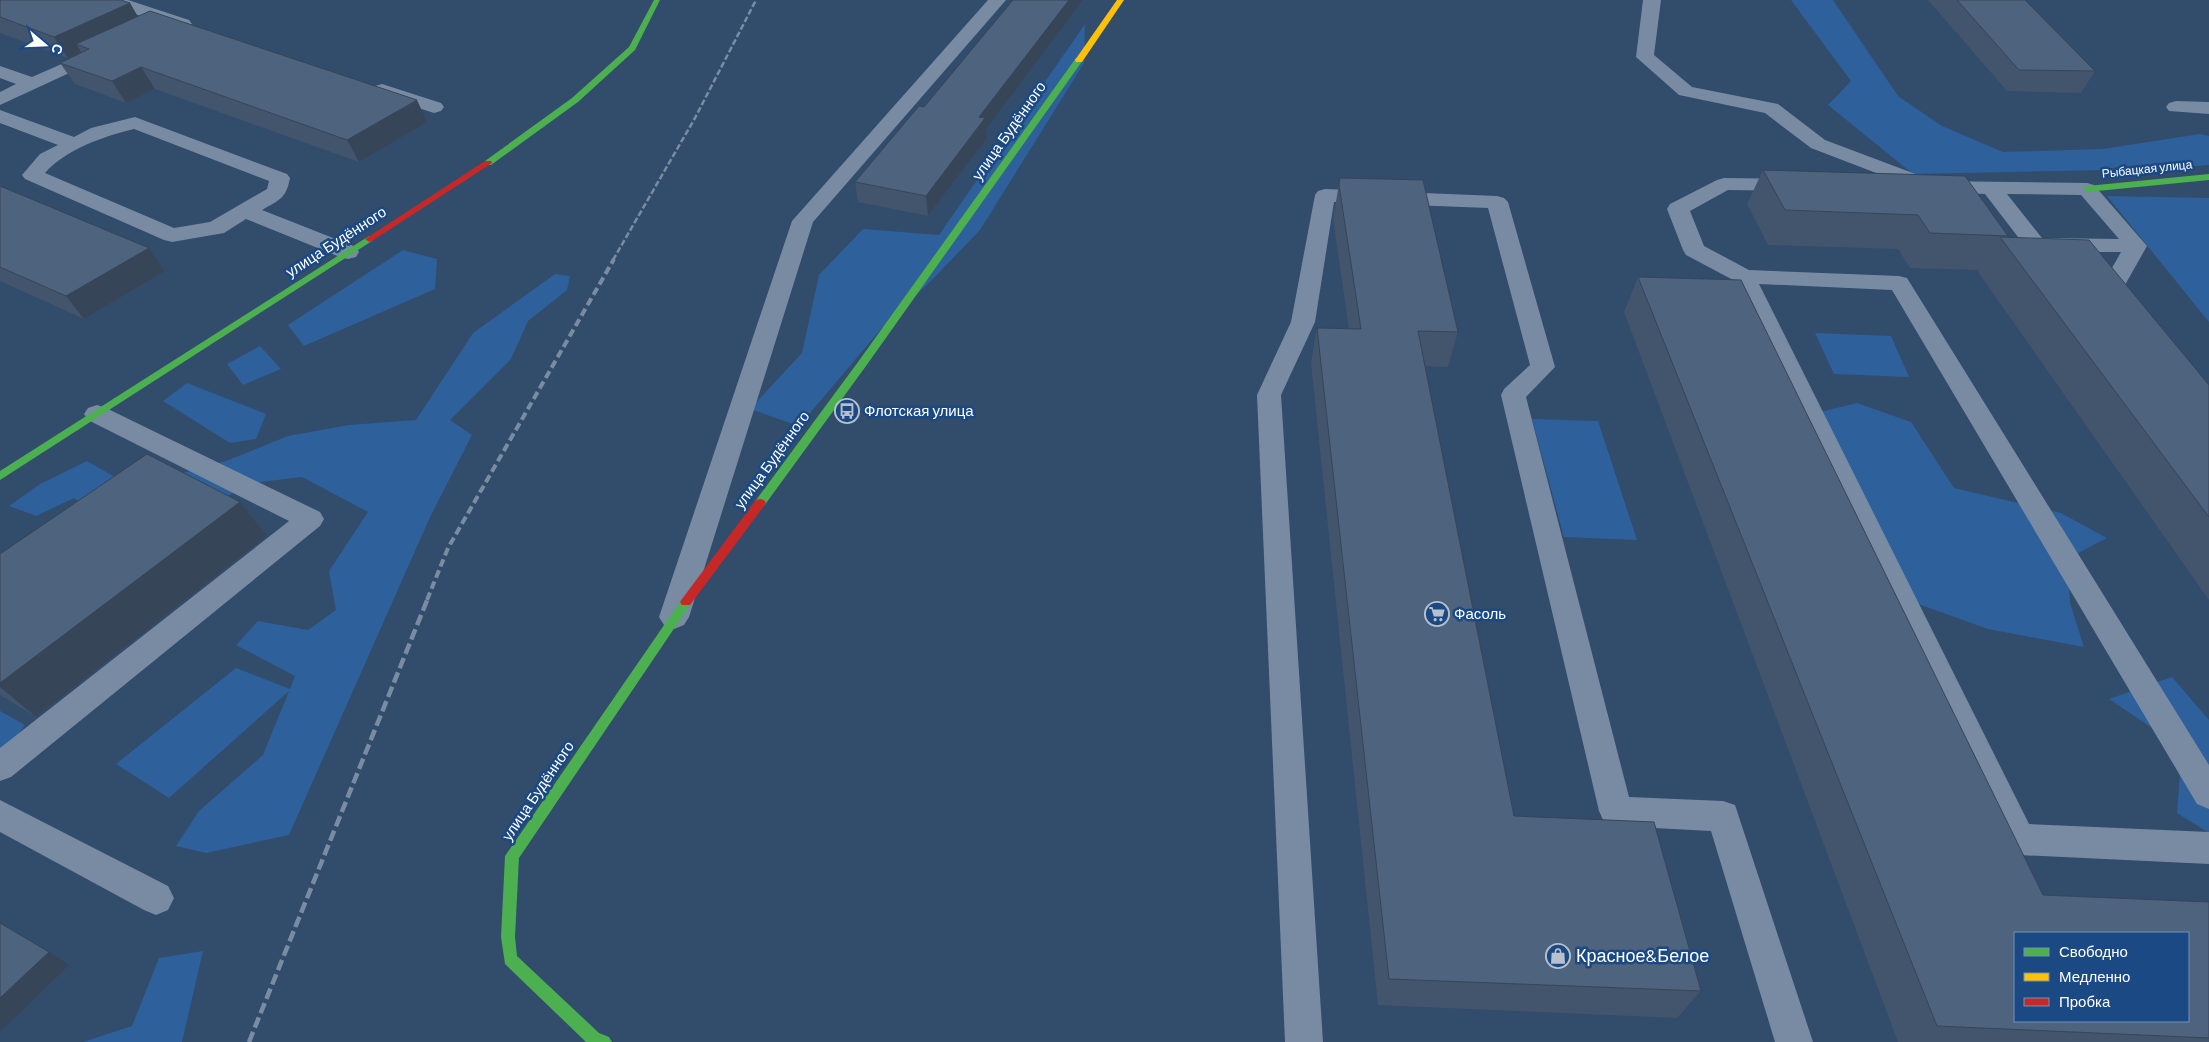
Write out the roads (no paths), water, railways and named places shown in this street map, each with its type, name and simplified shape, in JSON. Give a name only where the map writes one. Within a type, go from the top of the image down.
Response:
[{"type":"street","points":[[110,0],[195,28]]},
{"type":"street","name":"улица Будённого","points":[[0,476],[497,157],[575,100],[632,48],[657,0]]},
{"type":"street","points":[[673,620],[804,221],[997,0]]},
{"type":"street","name":"улица Будённого","points":[[604,1042],[594,1039],[510,959],[508,937],[512,856],[673,620],[862,364],[1121,0]]},
{"type":"street","points":[[1652,0],[1645,57],[1686,91],[1771,108],[1818,144],[1930,187]]},
{"type":"street","points":[[144,32],[170,20]]},
{"type":"street","points":[[0,99],[118,44]]},
{"type":"street","points":[[0,72],[33,84]]},
{"type":"street","points":[[369,86],[434,108]]},
{"type":"street","points":[[2176,108],[2209,108]]},
{"type":"street","points":[[0,116],[75,144]]},
{"type":"street","points":[[136,123],[280,178],[277,192],[245,212],[216,228],[172,235],[32,175],[47,158],[98,132],[136,123]]},
{"type":"street","name":"Рыбацкая улица","points":[[2087,189],[2209,177]]},
{"type":"street","points":[[1812,185],[1724,184],[1678,209],[1694,250],[1744,277],[1899,283],[2209,794]]},
{"type":"street","points":[[1871,186],[2087,189],[2136,246]]},
{"type":"street","points":[[1991,188],[2036,245],[2136,246]]},
{"type":"street","points":[[1304,1042],[1269,394],[1303,322],[1325,195],[1497,202],[1543,367],[1513,395],[1616,811],[1723,816],[1794,1042]]},
{"type":"street","points":[[245,212],[348,252]]},
{"type":"street","points":[[2133,323],[2109,293],[2136,246]]},
{"type":"street","points":[[1744,277],[2019,839],[2209,848]]},
{"type":"street","points":[[0,767],[310,519],[97,414]]},
{"type":"street","points":[[0,815],[156,898]]},
{"type":"railway","points":[[613,260],[695,118],[756,0]]},
{"type":"railway","points":[[427,600],[448,548],[614,259]]},
{"type":"railway","points":[[249,1042],[428,598]]},
{"type":"place","name":"Флотская улица","points":[[847,411]]},
{"type":"place","name":"Фасоль","points":[[1437,614]]},
{"type":"place","name":"Красное&Белое","points":[[1558,956]]}]
